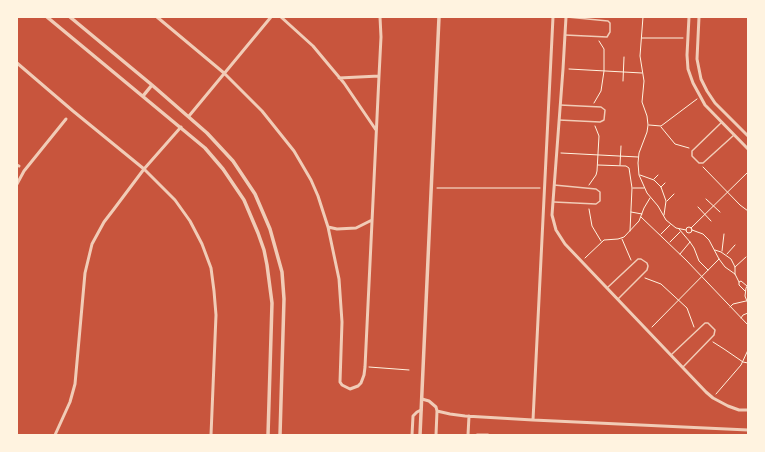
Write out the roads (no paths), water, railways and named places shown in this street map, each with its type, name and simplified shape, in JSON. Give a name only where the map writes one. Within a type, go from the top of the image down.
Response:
[{"type":"street","points":[[47,17],[181,127],[211,155],[234,185],[252,216],[264,250],[272,303],[268,435]]},
{"type":"street","points":[[70,17],[189,116],[221,147],[246,178],[263,211],[276,247],[282,272],[284,300],[280,435]]},
{"type":"street","points":[[157,17],[224,73],[262,111],[294,151],[311,180],[320,201],[328,227],[339,279],[342,322],[340,382],[342,385],[350,388],[358,386],[362,380],[365,367],[381,37],[380,17]]},
{"type":"street","points":[[189,116],[271,17]]},
{"type":"street","points":[[281,17],[313,46],[339,78],[376,130]]},
{"type":"street","points":[[420,435],[439,17]]},
{"type":"street","points":[[533,420],[553,17]]},
{"type":"street","points":[[566,17],[552,215],[556,230],[562,240],[713,398],[739,410],[748,410]]},
{"type":"street","points":[[689,17],[687,55],[688,69],[693,83],[700,97],[748,150]]},
{"type":"street","points":[[699,17],[696,58],[701,79],[715,102],[748,136]]},
{"type":"street","points":[[17,63],[144,169],[175,200],[190,221],[202,244],[210,268],[216,315],[211,435]]},
{"type":"street","points":[[339,78],[379,76]]},
{"type":"street","points":[[144,96],[152,85]]},
{"type":"street","points":[[17,184],[24,171],[66,119]]},
{"type":"street","points":[[55,435],[70,402],[75,384],[85,273],[92,244],[104,222],[144,169],[181,127]]},
{"type":"street","points":[[328,227],[346,230],[364,225],[372,220]]},
{"type":"street","points":[[422,399],[434,404],[438,411],[436,435]]},
{"type":"street","points":[[411,434],[413,416],[416,412],[421,410]]},
{"type":"street","points":[[438,411],[469,416],[533,420],[748,430]]},
{"type":"street","points":[[468,435],[469,416]]},
{"type":"street","points":[[477,435],[488,435]]},
{"type":"lane","points":[[565,35],[594,37],[609,36],[610,32],[610,22],[608,21],[566,17]]},
{"type":"lane","points":[[559,120],[592,122],[604,121],[605,110],[601,107],[592,106],[560,105]]},
{"type":"lane","points":[[722,122],[691,152],[692,156],[702,164],[734,135]]},
{"type":"lane","points":[[553,202],[596,204],[599,202],[600,192],[596,189],[554,185]]},
{"type":"lane","points":[[607,288],[640,258],[648,265],[647,270],[618,299]]},
{"type":"lane","points":[[671,355],[705,323],[708,323],[716,330],[716,333],[683,367]]}]
